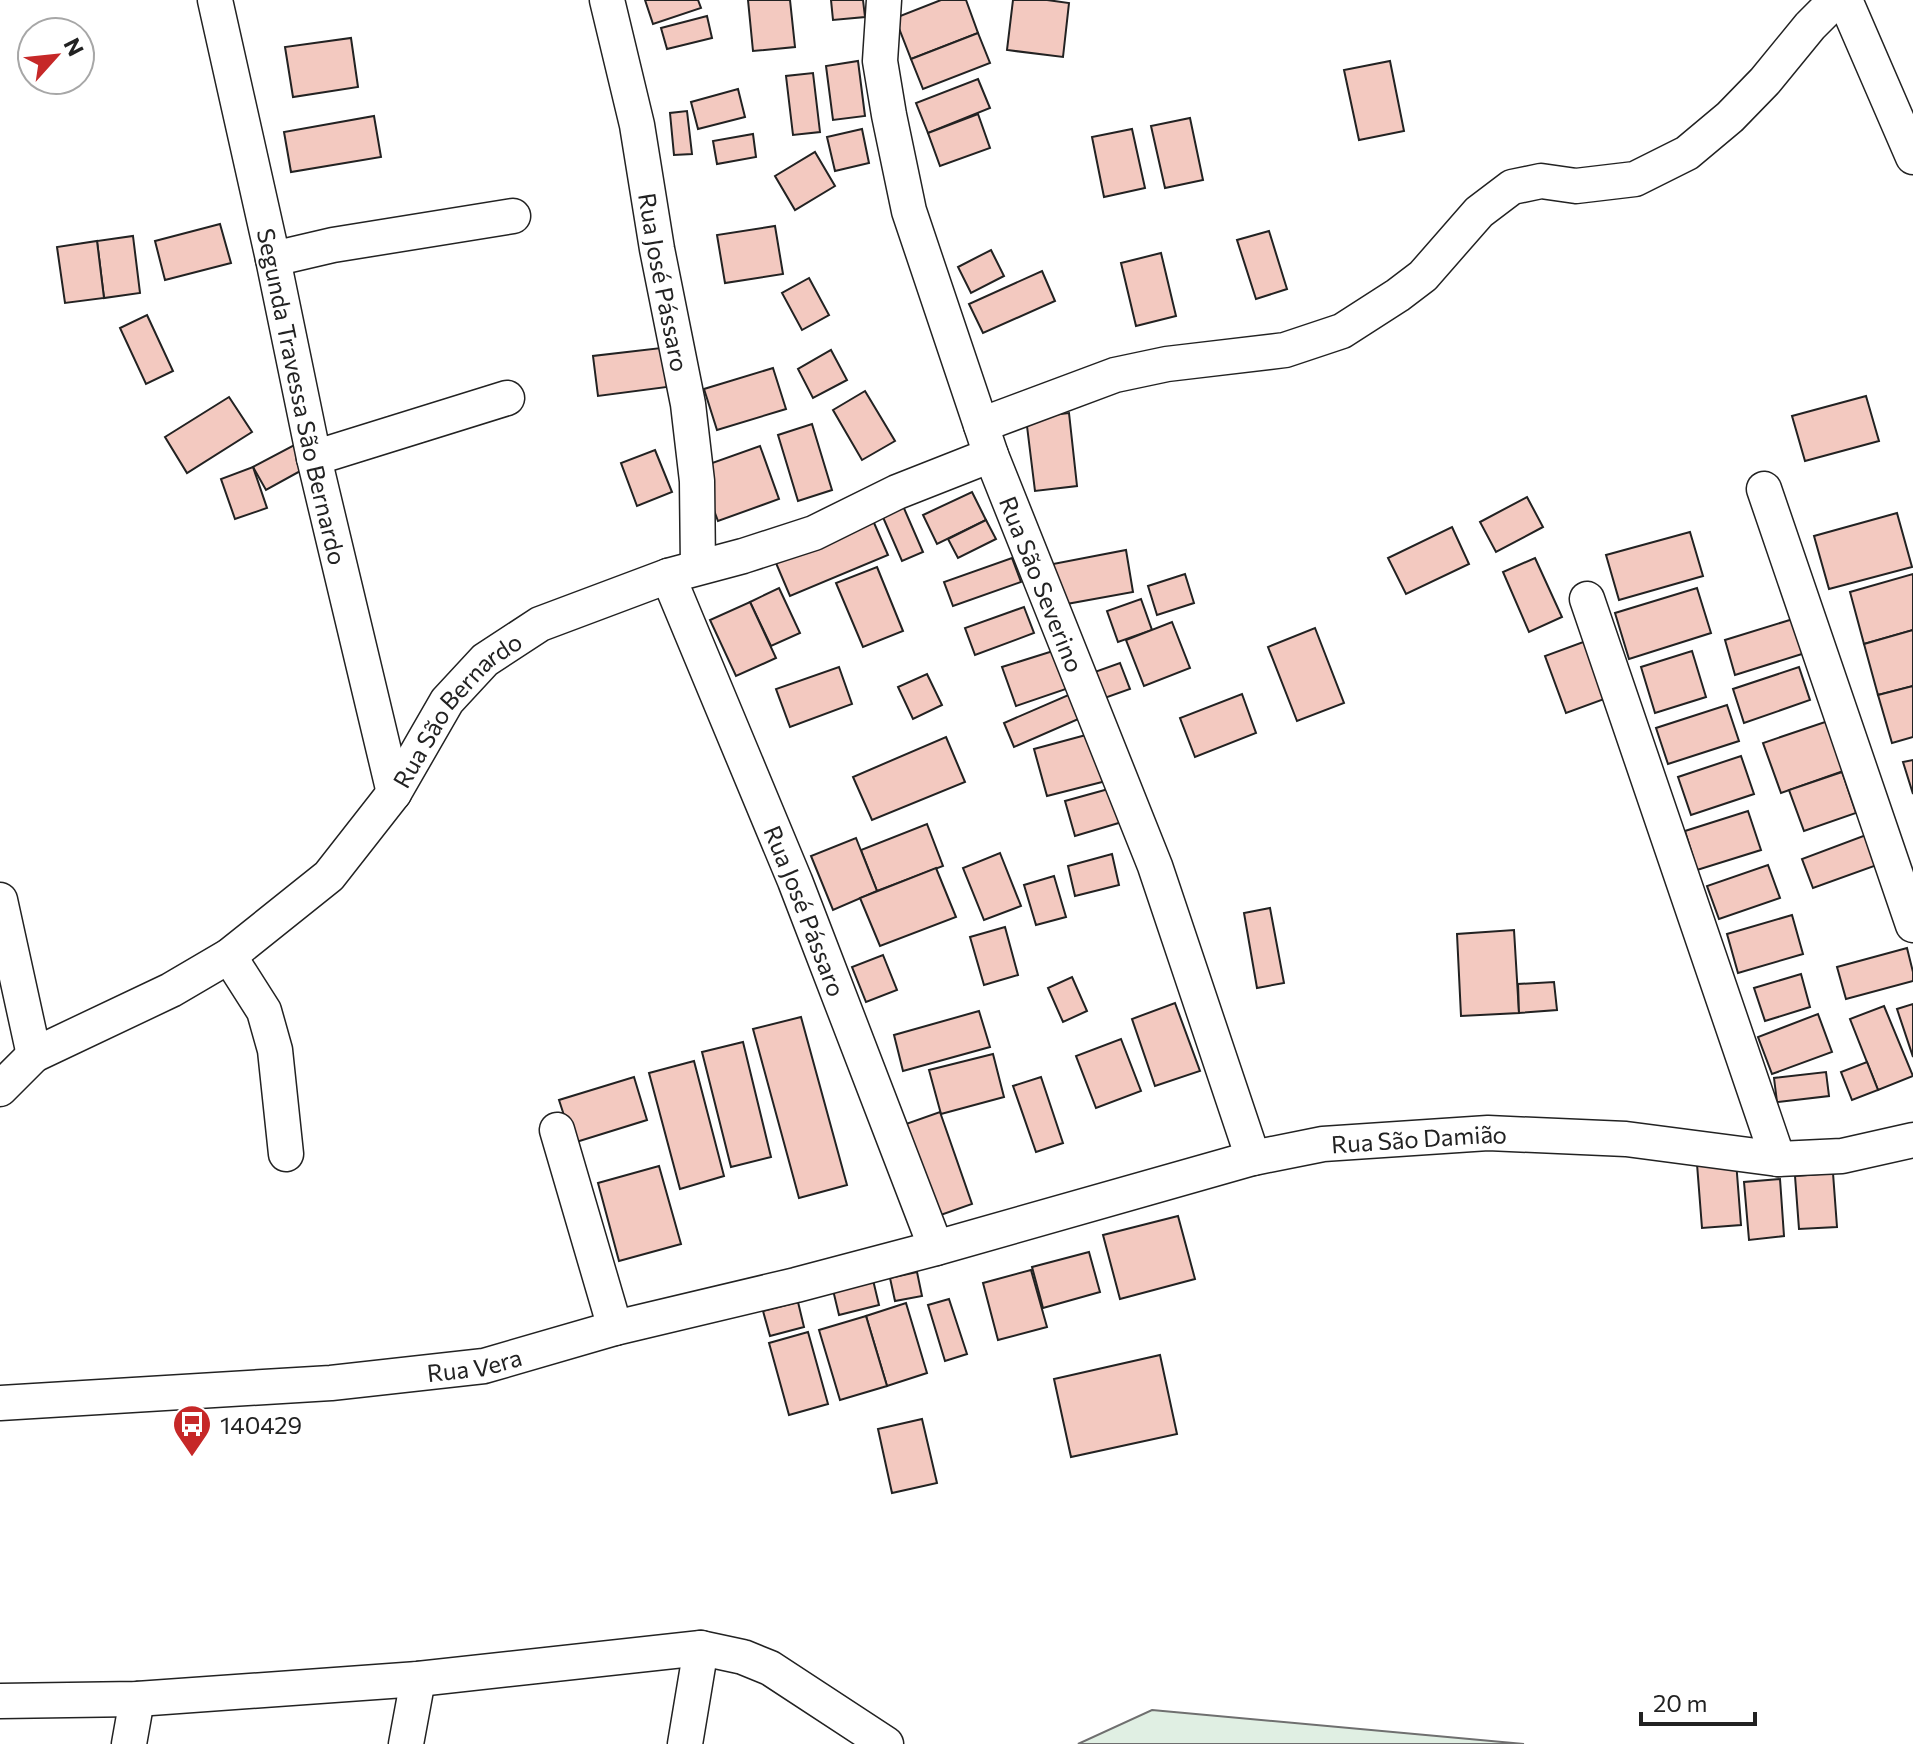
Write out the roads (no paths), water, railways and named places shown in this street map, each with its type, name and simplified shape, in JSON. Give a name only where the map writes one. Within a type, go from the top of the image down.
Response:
[{"type":"street","name":"Segunda Travessa São Bernardo","points":[[215,0],[314,458],[394,793]]},
{"type":"street","name":"Rua José Pássaro","points":[[607,0],[637,125],[657,249],[688,404],[697,481],[683,572],[795,881],[936,1248]]},
{"type":"street","name":"Rua São Severino","points":[[884,0],[880,61],[909,211],[986,440],[1155,866],[1253,1158]]},
{"type":"street","name":"Rua São Bernardo","points":[[0,1089],[34,1055],[171,990],[229,956],[329,876],[394,793],[447,701],[485,660],[540,624],[683,572],[814,533],[897,492],[986,440],[1115,375],[1167,364],[1285,350],[1342,331],[1423,276],[1479,212],[1512,187],[1541,181],[1576,186],[1635,179],[1687,153],[1730,117],[1836,0]]},
{"type":"street","points":[[1845,0],[1913,157]]},
{"type":"street","points":[[273,259],[333,245],[513,216]]},
{"type":"street","points":[[314,458],[507,398]]},
{"type":"street","points":[[1764,489],[1913,925]]},
{"type":"street","points":[[1587,599],[1778,1159]]},
{"type":"street","points":[[0,900],[34,1055]]},
{"type":"street","points":[[229,956],[264,1011],[275,1050],[286,1154]]},
{"type":"street","points":[[557,1130],[615,1328]]},
{"type":"street","name":"Rua São Damião","points":[[936,1248],[1253,1158],[1323,1144],[1488,1133],[1626,1139],[1778,1159],[1842,1156],[1913,1140]]},
{"type":"street","name":"Rua Vera","points":[[0,1403],[331,1383],[484,1366],[615,1328],[936,1248]]},
{"type":"street","points":[[685,1744],[701,1648]]},
{"type":"street","points":[[0,1701],[137,1699],[418,1679],[701,1648],[743,1657],[770,1668],[886,1744]]},
{"type":"street","points":[[406,1744],[418,1679]]},
{"type":"street","points":[[129,1744],[137,1699]]},
{"type":"place","name":"140429","points":[[192,1458]]}]
